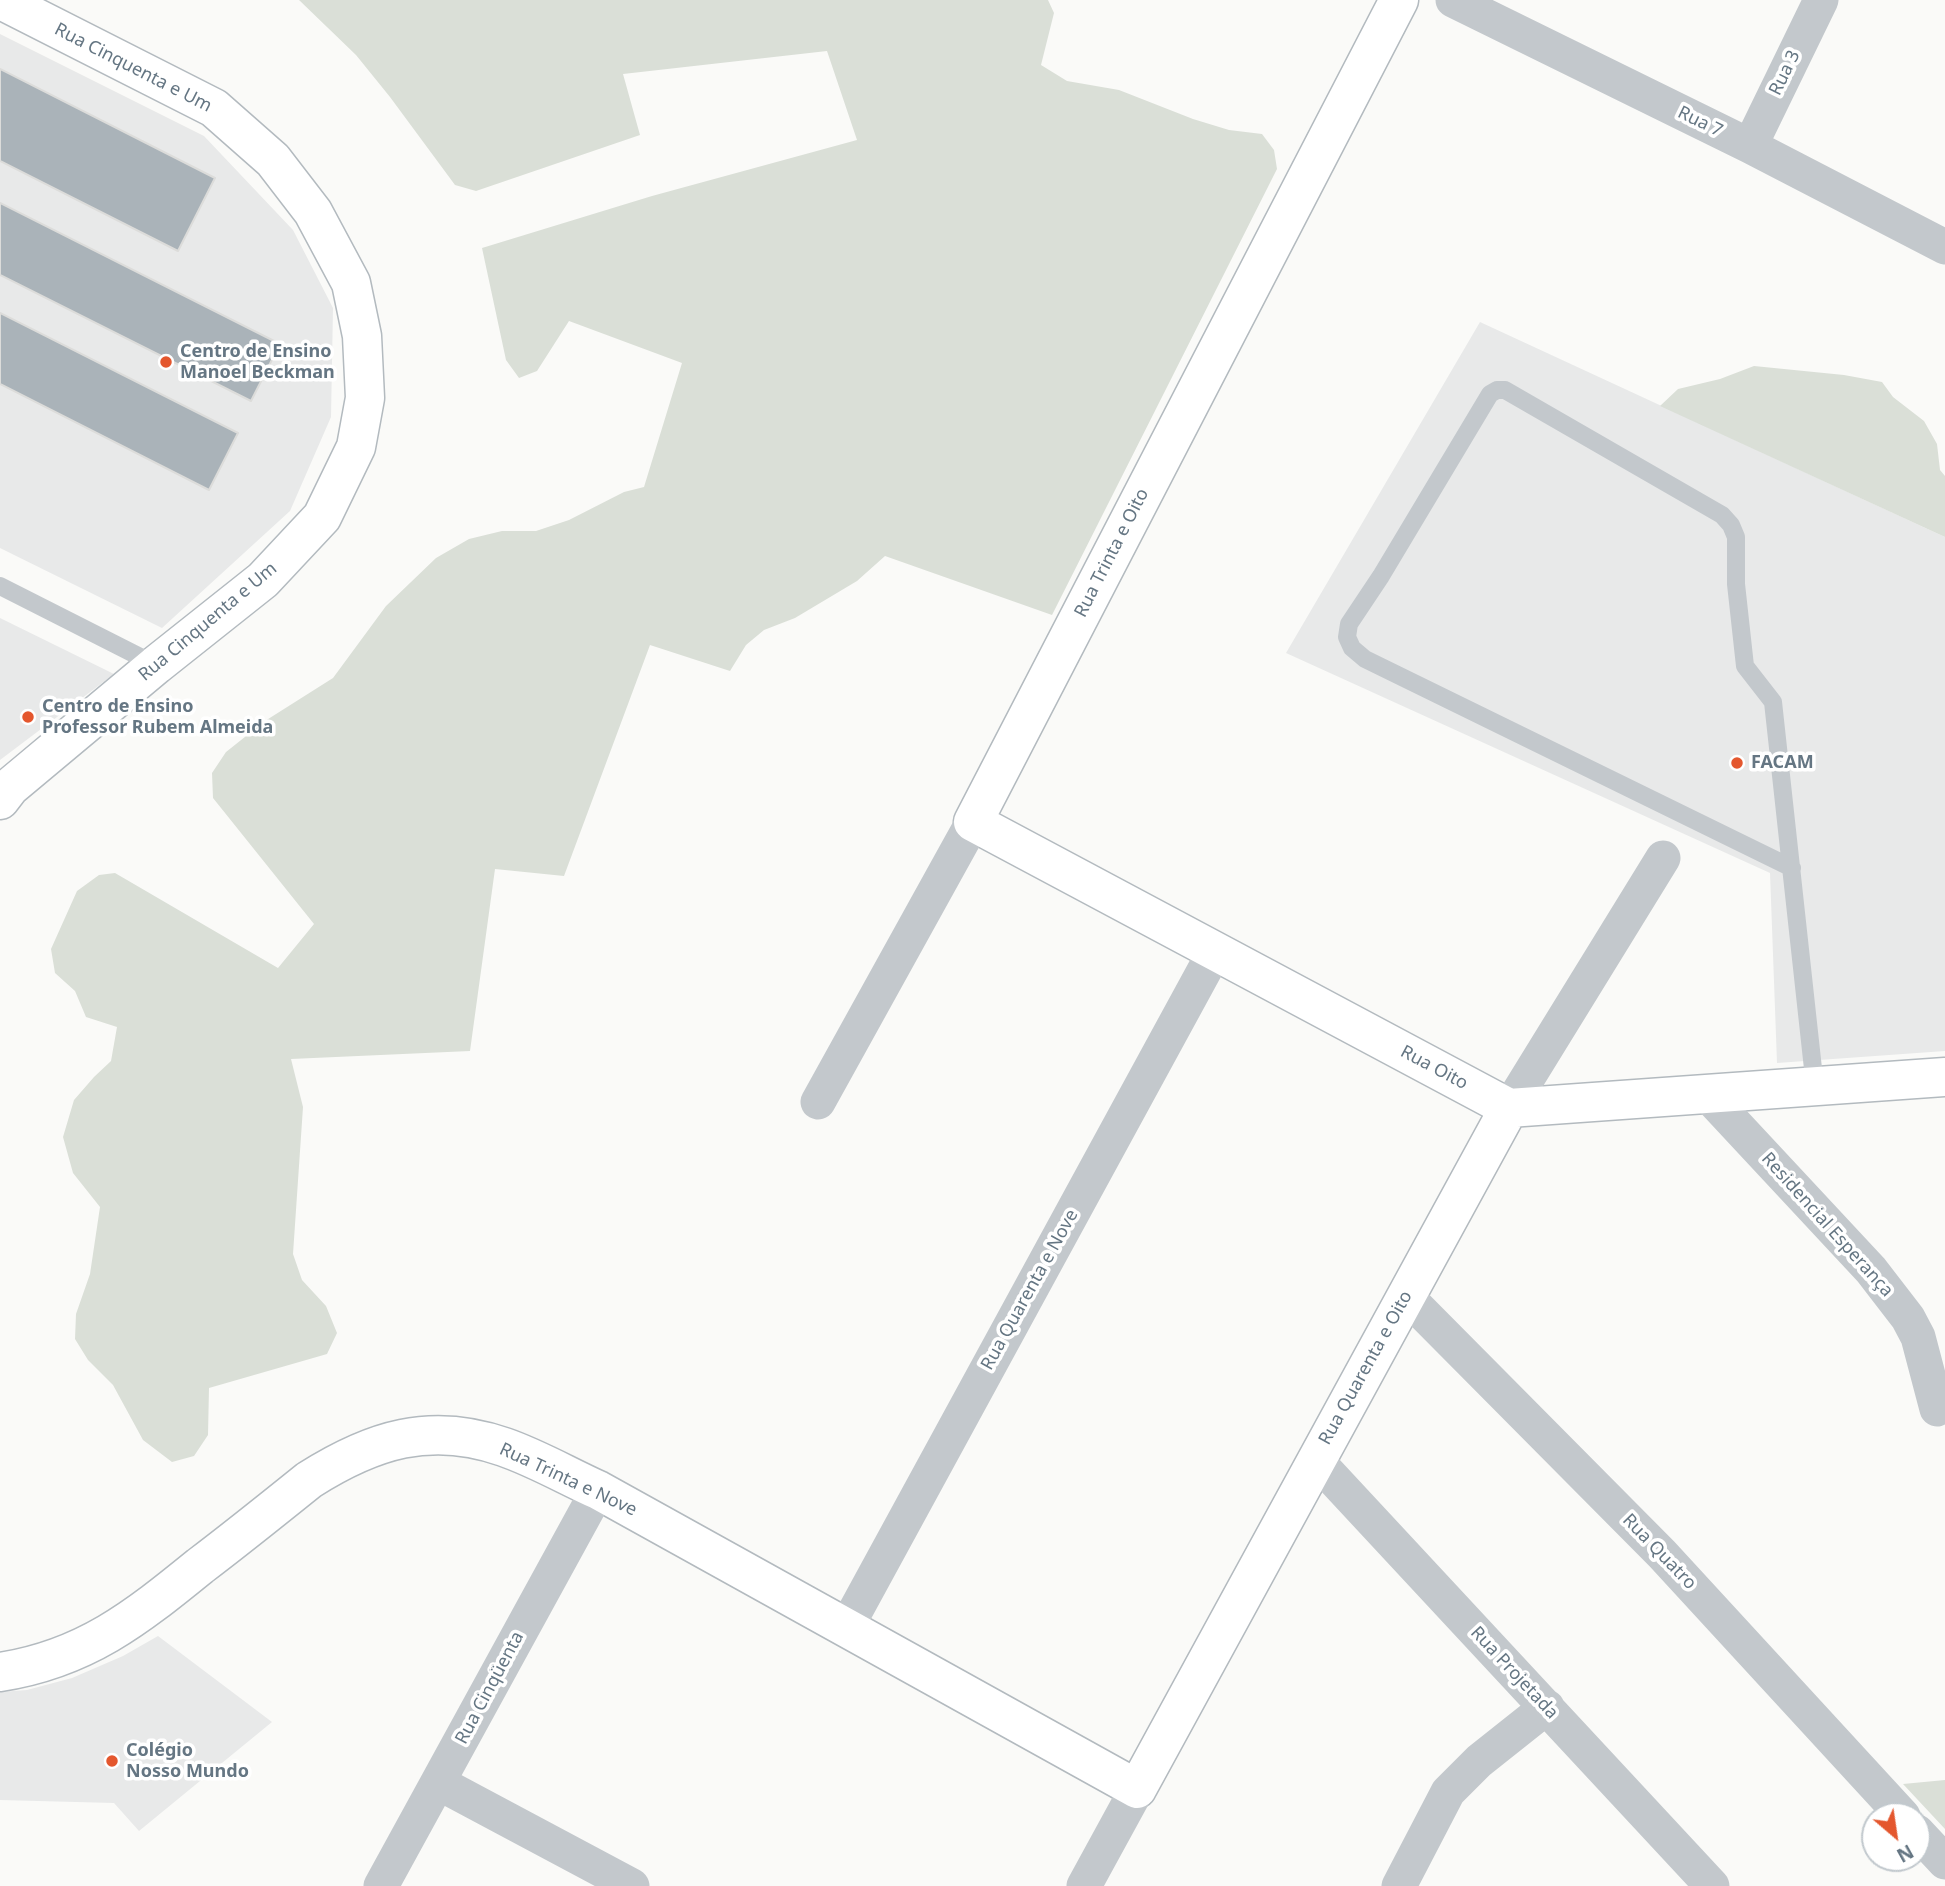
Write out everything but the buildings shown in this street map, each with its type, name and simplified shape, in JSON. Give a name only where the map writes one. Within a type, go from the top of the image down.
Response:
[{"type":"street","name":"Rua Cinquenta e Um","points":[[0,800],[10,787],[263,580],[322,517],[356,447],[365,398],[362,336],[351,282],[313,212],[273,160],[214,108],[2,0]]},
{"type":"street","name":"Rua Trinta e Oito","points":[[818,1102],[973,822],[1399,0]]},
{"type":"street","name":"Rua 7","points":[[1453,0],[1749,146],[1945,247]]},
{"type":"street","name":"Rua 3","points":[[1749,146],[1821,0]]},
{"type":"street","name":"Rua Oito","points":[[973,822],[1509,1108]]},
{"type":"street","name":"Rua Quarenta e Oito","points":[[1084,1886],[1509,1108],[1663,858]]},
{"type":"street","name":"Rua Quarenta e Nove","points":[[846,1628],[1215,951]]},
{"type":"street","points":[[1509,1108],[1945,1077]]},
{"type":"street","name":"Residencial Esperança","points":[[1707,1094],[1871,1270],[1891,1295],[1918,1337],[1937,1409]]},
{"type":"street","name":"Rua Quatro","points":[[1406,1296],[1662,1554],[1890,1802]]},
{"type":"street","name":"Rua Trinta e Nove","points":[[0,1672],[27,1668],[58,1657],[120,1628],[309,1480],[339,1460],[393,1440],[422,1436],[475,1439],[504,1447],[598,1490],[1137,1789]]},
{"type":"street","name":"Rua Projetada","points":[[1316,1460],[1712,1886]]},
{"type":"street","name":"Rua Cinqüenta","points":[[381,1886],[598,1490]]},
{"type":"street","points":[[1399,1886],[1448,1792],[1479,1761],[1547,1707]]},
{"type":"street","points":[[439,1783],[632,1886]]},
{"type":"street","points":[[1931,1847],[1945,1862]]},
{"type":"lane","points":[[1792,868],[1377,666],[1352,648],[1347,637],[1349,624],[1381,576],[1490,394],[1504,390],[1721,515],[1731,525],[1736,537],[1736,584],[1745,666],[1773,702],[1792,868],[1815,1087]]},
{"type":"lane","points":[[0,586],[156,665]]},
{"type":"shaded area","points":[[299,0],[1048,0],[1054,13],[1041,65],[1067,81],[1119,90],[1193,119],[1229,130],[1262,134],[1274,150],[1277,169],[1052,615],[885,556],[857,581],[795,618],[764,630],[746,645],[730,671],[650,645],[564,876],[495,869],[470,1051],[291,1059],[303,1107],[293,1254],[302,1280],[326,1306],[337,1333],[327,1354],[209,1388],[208,1435],[194,1456],[172,1462],[143,1440],[113,1385],[88,1360],[75,1339],[76,1314],[90,1274],[100,1207],[73,1173],[63,1137],[74,1100],[111,1061],[117,1027],[86,1017],[75,991],[55,973],[51,949],[77,891],[99,875],[115,873],[278,968],[314,924],[213,798],[212,773],[226,752],[265,721],[333,678],[386,606],[436,558],[469,539],[502,531],[536,531],[569,520],[624,492],[644,487],[682,363],[569,321],[537,371],[519,378],[506,360],[482,248],[652,196],[857,140],[827,51],[623,74],[640,135],[476,191],[455,185],[356,55]]},
{"type":"shaded area","name":"Centro de Ensino Manoel Beckman","points":[[0,34],[204,136],[293,230],[333,308],[331,417],[290,511],[162,628],[0,548]]},
{"type":"shaded area","name":"FACAM","points":[[1480,322],[1945,537],[1945,1051],[1777,1063],[1770,873],[1286,653]]},
{"type":"shaded area","points":[[1754,366],[1844,375],[1882,382],[1893,397],[1924,421],[1937,444],[1940,470],[1945,476],[1945,537],[1660,406],[1678,389],[1720,379]]},
{"type":"shaded area","name":"Centro de Ensino Professor Rubem Almeida","points":[[0,618],[114,674],[0,760]]},
{"type":"shaded area","name":"Colégio Nosso Mundo","points":[[158,1636],[272,1722],[139,1831],[114,1803],[0,1800],[0,1692],[27,1690],[72,1678],[123,1656]]},
{"type":"shaded area","points":[[1945,1780],[1945,1829],[1931,1814],[1931,1802],[1920,1802],[1903,1784]]},
{"type":"place","name":"Centro de Ensino Manoel Beckman","points":[[166,362]]},
{"type":"place","name":"Centro de Ensino Professor Rubem Almeida","points":[[28,717]]},
{"type":"place","name":"FACAM","points":[[1737,763]]},
{"type":"place","name":"Colégio Nosso Mundo","points":[[112,1761]]}]
